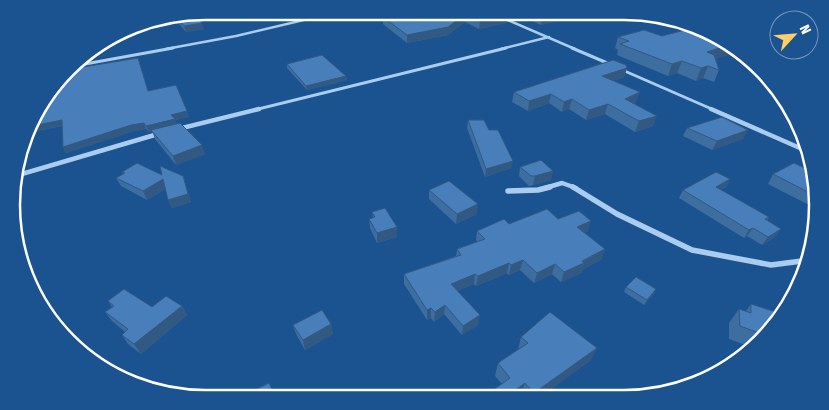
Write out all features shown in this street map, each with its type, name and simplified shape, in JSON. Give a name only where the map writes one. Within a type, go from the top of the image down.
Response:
[{"type":"street","points":[[85,64],[236,36],[304,20]]},
{"type":"street","points":[[508,20],[800,148]]},
{"type":"street","points":[[176,129],[549,37]]},
{"type":"street","points":[[23,174],[166,132]]},
{"type":"street","points":[[508,190],[538,190],[562,183],[577,188],[617,214],[692,250],[770,265],[800,262]]},
{"type":"building","points":[[199,20],[202,23],[184,26],[181,22]]},
{"type":"building","points":[[387,20],[458,20],[448,27],[407,35]]},
{"type":"building","points":[[644,30],[662,36],[684,30],[706,39],[721,47],[707,52],[714,55],[719,70],[708,66],[701,68],[682,61],[672,64],[620,44],[629,41],[618,37]]},
{"type":"building","points":[[322,55],[346,76],[306,86],[287,64]]},
{"type":"building","points":[[138,58],[148,91],[176,85],[187,111],[171,115],[175,119],[146,126],[144,123],[131,125],[63,147],[62,120],[38,125],[58,92],[82,67]]},
{"type":"building","points":[[613,60],[626,65],[627,68],[602,76],[640,92],[625,99],[657,116],[639,121],[608,104],[589,110],[572,99],[564,102],[551,94],[529,101],[514,92]]},
{"type":"building","points":[[722,117],[748,130],[717,141],[687,128]]},
{"type":"building","points":[[468,120],[484,120],[489,130],[498,130],[513,161],[486,169]]},
{"type":"building","points":[[180,123],[202,145],[173,156],[151,130]]},
{"type":"building","points":[[541,160],[553,171],[531,176],[520,167]]},
{"type":"building","points":[[137,163],[162,175],[160,166],[183,176],[188,194],[168,200],[163,179],[143,191],[116,178]]},
{"type":"building","points":[[794,163],[805,168],[809,192],[773,174]]},
{"type":"building","points":[[716,172],[730,179],[716,187],[769,217],[765,219],[781,229],[768,237],[753,228],[749,230],[683,190]]},
{"type":"building","points":[[449,181],[478,204],[457,214],[429,190]]},
{"type":"building","points":[[385,208],[397,227],[377,233],[369,219],[375,217],[372,212]]},
{"type":"building","points":[[547,209],[558,219],[579,211],[591,221],[577,227],[605,249],[582,261],[584,263],[564,272],[555,264],[537,273],[523,260],[511,265],[509,263],[478,276],[475,274],[451,284],[480,315],[463,326],[445,305],[435,312],[431,308],[427,310],[404,274],[461,255],[457,249],[485,239],[477,231],[504,219],[509,224]]},
{"type":"building","points":[[636,277],[656,289],[647,300],[626,287]]},
{"type":"building","points":[[124,289],[152,307],[166,296],[182,306],[134,344],[122,335],[128,329],[105,312],[114,306],[108,301]]},
{"type":"building","points":[[751,304],[775,312],[758,333],[740,326],[739,309],[751,313]]},
{"type":"building","points":[[322,310],[331,324],[303,340],[293,325]]},
{"type":"building","points":[[550,312],[597,348],[538,390],[531,390],[525,383],[515,390],[493,390],[510,378],[498,363],[528,343],[521,337]]},
{"type":"building","points":[[269,383],[272,390],[255,390]]}]
